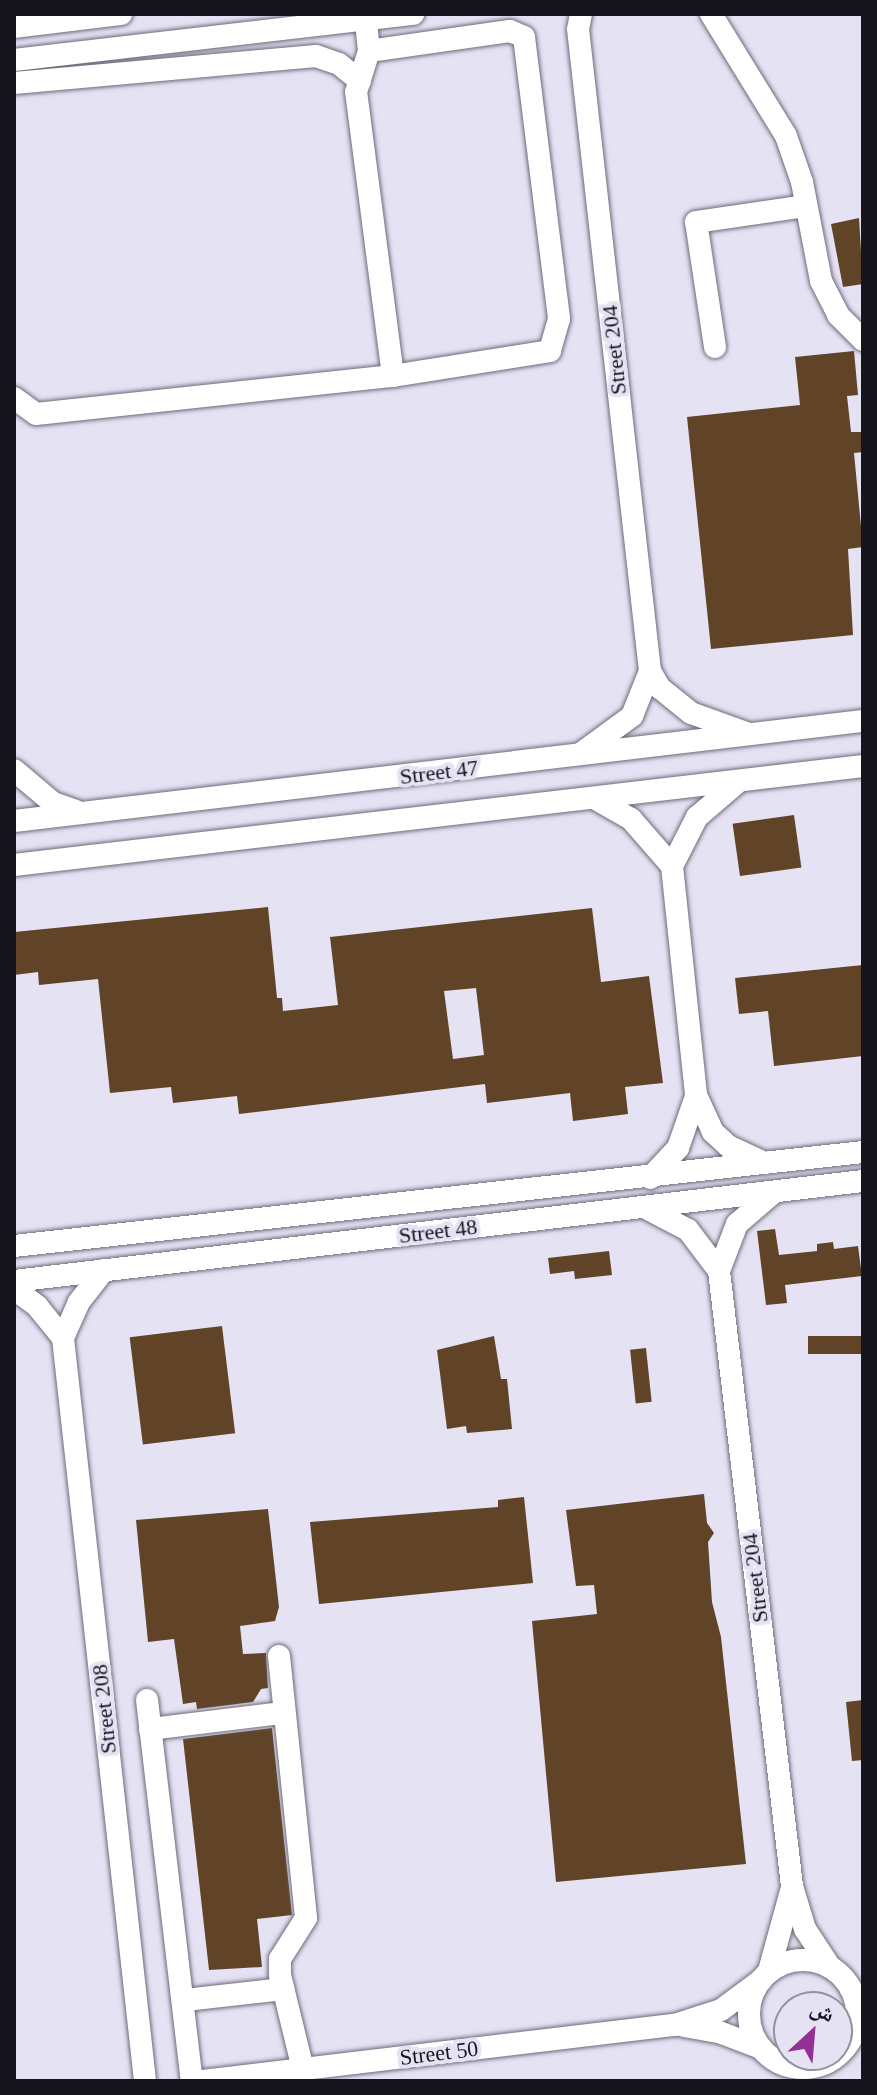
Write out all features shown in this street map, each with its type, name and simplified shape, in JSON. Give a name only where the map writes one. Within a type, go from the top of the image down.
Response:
[{"type":"street","points":[[14,27],[121,14]]},
{"type":"street","points":[[14,60],[413,14]]},
{"type":"street","points":[[711,14],[786,136],[829,301],[863,340]]},
{"type":"street","name":"Street 204","points":[[576,19],[650,671],[632,716],[576,756]]},
{"type":"street","points":[[366,20],[369,51],[356,92],[393,376]]},
{"type":"street","points":[[14,398],[36,414],[393,376],[550,351],[559,319],[524,37],[510,31],[369,51]]},
{"type":"street","points":[[14,83],[316,56],[339,64],[360,81]]},
{"type":"street","points":[[715,347],[696,222],[806,206]]},
{"type":"street","points":[[650,671],[660,688],[691,713],[755,736]]},
{"type":"street","name":"Street 47","points":[[14,821],[863,721]]},
{"type":"street","name":"Street 47","points":[[14,865],[863,766]]},
{"type":"street","points":[[14,770],[53,803],[81,813]]},
{"type":"street","points":[[672,866],[697,817],[738,782]]},
{"type":"street","points":[[594,798],[647,833],[672,866],[696,1095],[688,1131],[650,1178]]},
{"type":"street","points":[[696,1095],[713,1132],[728,1146],[766,1164]]},
{"type":"street","name":"Street 48","points":[[14,1246],[650,1178],[863,1152]]},
{"type":"street","name":"Street 48","points":[[14,1281],[863,1181]]},
{"type":"street","name":"Street 204","points":[[775,1191],[737,1224],[719,1271],[792,1886],[805,1929],[846,1978]]},
{"type":"street","points":[[643,1207],[688,1230],[719,1271]]},
{"type":"street","points":[[14,1289],[37,1306],[63,1338],[79,1302],[104,1270]]},
{"type":"street","name":"Street 208","points":[[63,1338],[145,2081]]},
{"type":"street","points":[[279,1656],[282,1713],[306,1918],[280,1959],[283,1989],[303,2069]]},
{"type":"street","points":[[147,1700],[185,2000],[192,2081]]},
{"type":"street","points":[[150,1729],[282,1713]]},
{"type":"street","name":"Street 204","points":[[764,1976],[792,1886]]},
{"type":"street","points":[[793,2081],[768,2054],[748,2015],[764,1976],[788,1961],[810,1960],[846,1978]]},
{"type":"street","name":"Street 50","points":[[203,2081],[675,2025],[721,2010],[764,1976]]},
{"type":"street","points":[[185,2000],[283,1989]]},
{"type":"street","points":[[853,1998],[857,2010],[853,2028]]},
{"type":"street","name":"Street 50","points":[[675,2025],[719,2032],[768,2054]]},
{"type":"street","points":[[768,2054],[773,2056]]},
{"type":"building","points":[[859,218],[863,284],[843,287],[831,224]]},
{"type":"building","points":[[854,351],[858,395],[847,396],[851,432],[863,432],[863,452],[854,453],[863,547],[848,549],[853,635],[711,649],[687,417],[800,405],[795,357]]},
{"type":"building","points":[[794,815],[801,867],[740,876],[733,824]]},
{"type":"building","points":[[268,907],[277,998],[282,998],[283,1011],[338,1005],[330,937],[592,908],[601,982],[649,976],[663,1083],[625,1087],[628,1114],[573,1121],[570,1093],[487,1103],[485,1084],[239,1114],[237,1096],[173,1103],[171,1087],[110,1093],[98,979],[39,985],[38,972],[14,975],[14,932]],"holes":[[[476,988],[484,1055],[453,1059],[444,991]]]},
{"type":"building","points":[[863,965],[863,1056],[774,1066],[768,1011],[739,1014],[735,978]]},
{"type":"building","points":[[775,1229],[779,1255],[817,1251],[817,1244],[833,1242],[834,1249],[858,1246],[862,1276],[785,1285],[787,1303],[766,1305],[757,1231]]},
{"type":"building","points":[[609,1251],[612,1275],[575,1279],[574,1271],[550,1274],[548,1258]]},
{"type":"building","points":[[222,1326],[235,1433],[143,1445],[130,1337]]},
{"type":"building","points":[[494,1336],[501,1379],[507,1379],[512,1429],[467,1433],[466,1426],[447,1429],[437,1350]]},
{"type":"building","points":[[808,1336],[863,1336],[863,1354],[808,1354]]},
{"type":"building","points":[[646,1348],[652,1402],[636,1403],[630,1350]]},
{"type":"building","points":[[704,1494],[707,1523],[714,1533],[708,1542],[712,1602],[721,1637],[746,1864],[556,1882],[532,1621],[597,1614],[594,1585],[576,1586],[566,1510]]},
{"type":"building","points":[[524,1497],[533,1583],[319,1604],[310,1522],[498,1507],[498,1500]]},
{"type":"building","points":[[268,1509],[279,1607],[275,1621],[240,1626],[243,1654],[266,1653],[268,1688],[261,1689],[253,1702],[197,1709],[196,1702],[183,1704],[174,1639],[148,1642],[136,1520]]},
{"type":"building","points":[[863,1700],[863,1760],[852,1761],[846,1702]]},
{"type":"building","points":[[272,1728],[292,1915],[257,1919],[262,1967],[209,1970],[183,1739]]}]
